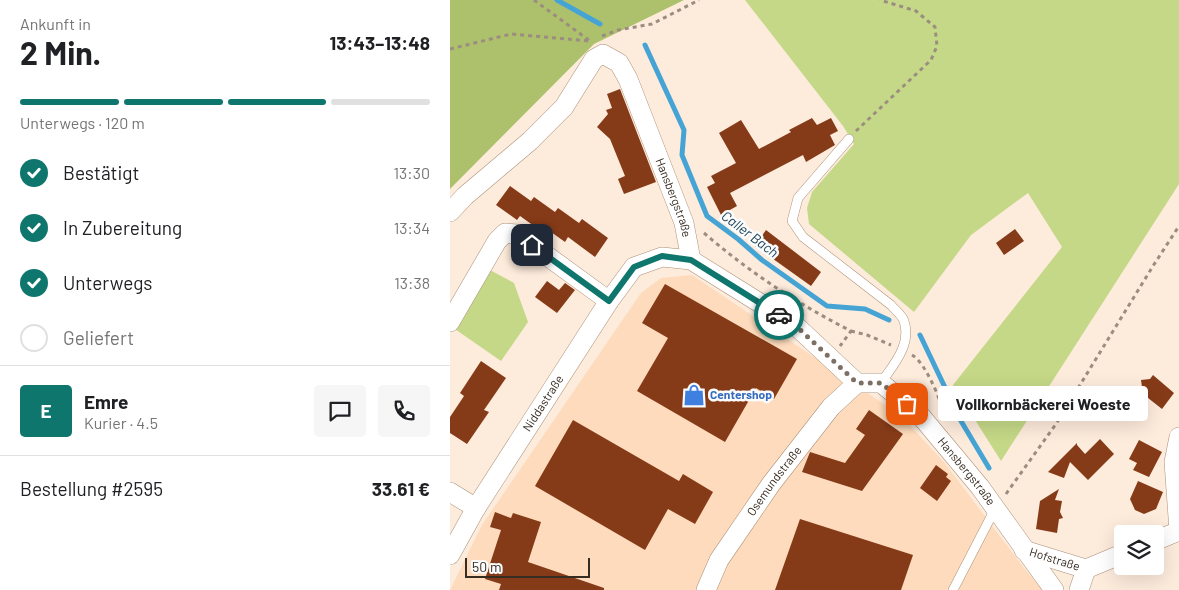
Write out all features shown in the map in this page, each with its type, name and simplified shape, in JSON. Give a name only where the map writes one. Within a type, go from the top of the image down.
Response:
[{"type":"street","points":[[450,212],[465,196],[530,141],[564,107],[594,60],[596,47]]},
{"type":"street","name":"Hansbergstraße","points":[[596,47],[618,63],[628,79],[684,222],[691,260]]},
{"type":"street","points":[[450,322],[497,241],[505,233],[517,234],[609,301]]},
{"type":"street","name":"Niddastraße","points":[[450,555],[476,508],[609,301],[634,267],[662,256],[691,260]]},
{"type":"street","points":[[691,260],[795,325],[857,383],[881,383]]},
{"type":"street","name":"Osemundstraße","points":[[706,590],[719,560],[771,484],[831,407],[857,383]]},
{"type":"street","name":"Hansbergstraße","points":[[881,383],[920,415],[980,487],[999,504],[1010,530],[1054,590]]},
{"type":"street","points":[[1164,537],[1179,531],[1174,462],[1179,437]]},
{"type":"street","points":[[450,492],[476,508]]},
{"type":"street","name":"Hofstraße","points":[[1024,550],[1086,569],[1114,557]]},
{"type":"street","name":"Hofstraße","points":[[1079,590],[1086,569]]},
{"type":"lane","points":[[849,138],[798,198],[792,221],[803,237],[891,305],[903,319],[906,340],[903,350],[881,383]]},
{"type":"lane","points":[[953,590],[999,504]]},
{"type":"path","points":[[534,0],[596,47]]},
{"type":"path","points":[[450,48],[511,34],[596,47],[618,30],[652,24],[699,0]]},
{"type":"path","points":[[849,138],[931,60],[937,46],[935,27],[916,11],[880,0]]},
{"type":"path","points":[[684,222],[695,226],[720,247],[785,294],[851,331],[867,335],[917,358],[941,403],[945,416],[939,437]]},
{"type":"path","points":[[999,504],[1056,424],[1179,226]]},
{"type":"path","points":[[831,359],[851,331]]},
{"type":"shaded area","points":[[692,275],[900,415],[944,462],[1042,590],[450,590],[482,525],[641,293],[661,278]]},
{"type":"green space","points":[[450,0],[684,0],[594,44],[450,189]]},
{"type":"green space","points":[[745,0],[1179,0],[1179,184],[1001,461],[953,385],[1062,247],[1028,193],[971,235],[914,312],[809,224],[807,208],[812,192],[854,144],[843,126]]},
{"type":"green space","points":[[488,269],[514,283],[528,322],[501,361],[452,327]]},
{"type":"building","points":[[620,89],[656,182],[624,194],[618,179],[625,176],[610,139],[597,127],[608,114],[606,110],[612,108],[607,94]]},
{"type":"building","points":[[812,118],[817,125],[831,118],[838,131],[830,135],[835,145],[806,162],[803,155],[730,193],[737,206],[721,215],[707,187],[715,183],[711,176],[736,163],[719,133],[741,120],[759,149]]},
{"type":"building","points":[[510,186],[531,201],[534,197],[555,212],[558,208],[579,223],[582,219],[608,238],[595,257],[568,237],[565,242],[544,227],[541,231],[520,216],[517,220],[496,205]]},
{"type":"building","points":[[1015,229],[1024,241],[1004,255],[996,243]]},
{"type":"building","points":[[766,230],[821,272],[811,286],[755,246]]},
{"type":"building","points":[[547,281],[559,290],[565,283],[575,290],[557,313],[535,297]]},
{"type":"building","points":[[665,284],[797,359],[774,399],[756,388],[725,442],[637,391],[668,338],[642,323]]},
{"type":"building","points":[[481,361],[506,378],[484,410],[489,412],[467,444],[450,433],[450,417],[464,396],[460,393]]},
{"type":"building","points":[[1153,375],[1174,393],[1162,409],[1143,394],[1141,380],[1150,379]]},
{"type":"building","points":[[869,410],[903,434],[862,491],[802,472],[810,452],[845,463],[865,435],[856,429]]},
{"type":"building","points":[[573,420],[679,481],[683,474],[713,492],[695,524],[668,509],[645,550],[535,486]]},
{"type":"building","points":[[1100,439],[1114,454],[1088,480],[1070,462],[1064,478],[1048,472],[1077,443],[1085,454]]},
{"type":"building","points":[[1139,440],[1162,452],[1149,477],[1133,470],[1137,463],[1129,459]]},
{"type":"building","points":[[936,465],[948,474],[946,477],[951,481],[937,501],[920,488]]},
{"type":"building","points":[[1138,481],[1163,492],[1156,509],[1144,514],[1135,510],[1130,499]]},
{"type":"building","points":[[1059,489],[1055,500],[1062,501],[1060,512],[1063,518],[1059,519],[1057,533],[1036,529],[1040,501]]},
{"type":"building","points":[[495,512],[511,518],[513,513],[541,522],[528,562],[604,588],[604,590],[499,590],[501,584],[485,579],[501,530],[490,527]]},
{"type":"building","points":[[800,519],[913,555],[901,590],[775,590]]},
{"type":"waterway","name":"Caller Bach","points":[[557,0],[600,24]]},
{"type":"waterway","name":"Caller Bach","points":[[645,45],[684,130],[682,155],[707,216],[762,260],[827,306],[865,309],[889,320]]},
{"type":"waterway","name":"Caller Bach","points":[[920,335],[961,421],[989,468]]},
{"type":"way so far","points":[[779,315],[795,325],[857,383],[881,383],[907,404]]},
{"type":"place","name":"Centershop","points":[[694,395]]},
{"type":"place","name":"Vollkornbäckerei Woeste","points":[[907,404]]},
{"type":"route","points":[[532,245],[609,301],[634,267],[662,256],[691,260],[779,315]]}]
